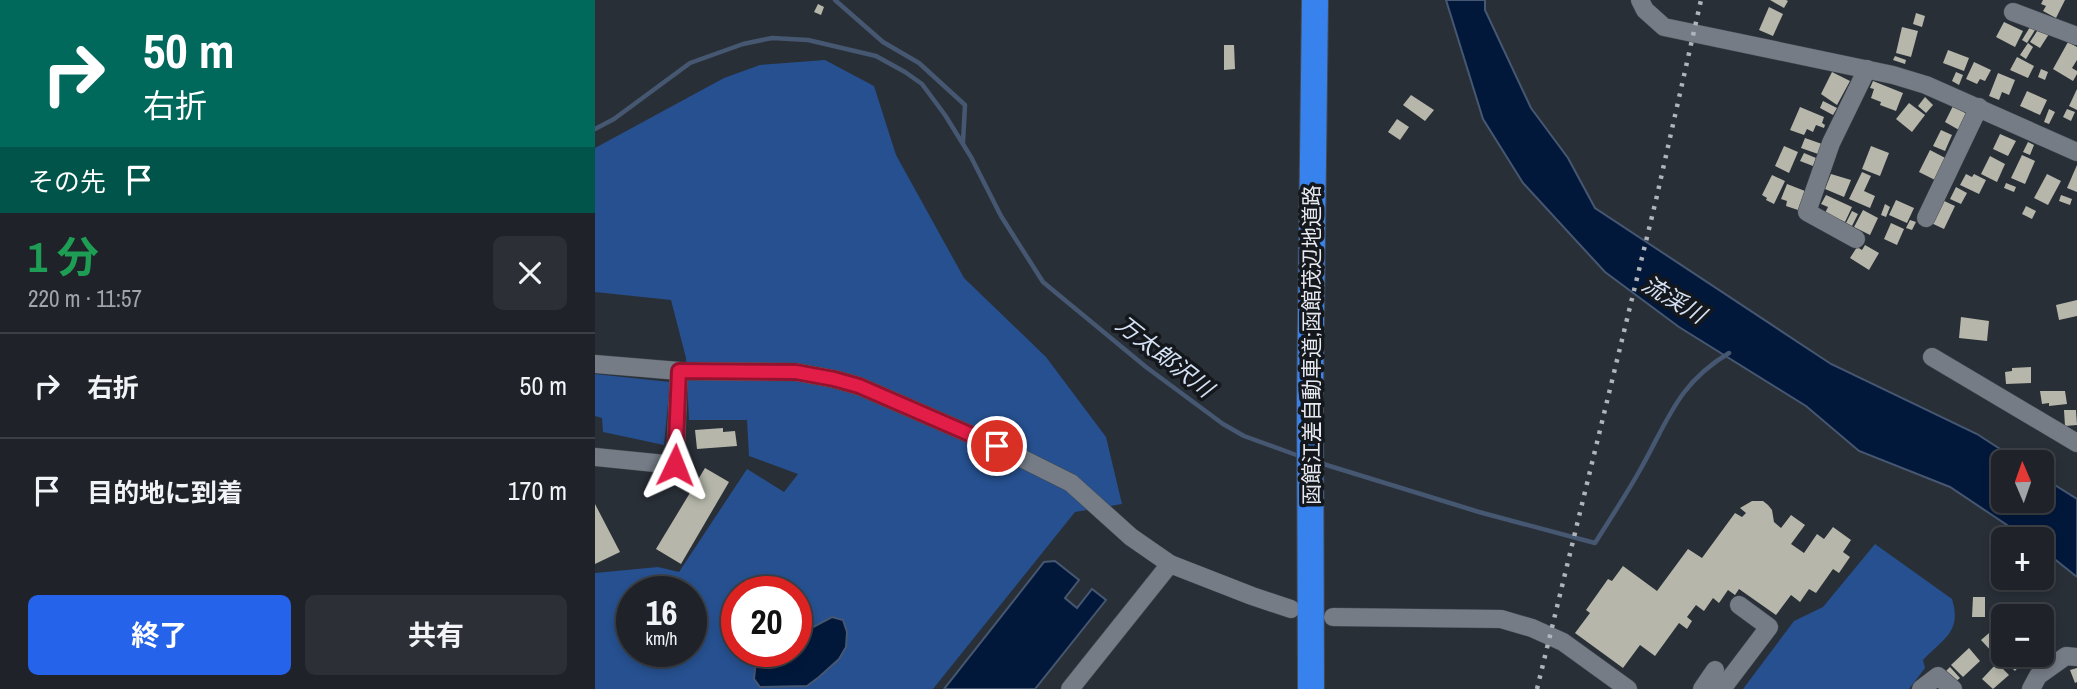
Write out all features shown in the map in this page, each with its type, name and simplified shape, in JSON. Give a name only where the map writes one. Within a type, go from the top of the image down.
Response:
[{"type":"highway","name":"函館江差自動車道;函館茂辺地道路","points":[[1311,689],[1310,399],[1315,0]]},
{"type":"street","points":[[1640,0],[1645,10],[1664,27],[1867,69],[1926,85],[2077,152]]},
{"type":"street","points":[[2013,12],[2077,36]]},
{"type":"street","points":[[1856,239],[1807,212],[1831,143],[1867,69]]},
{"type":"street","points":[[1927,218],[1979,107]]},
{"type":"street","points":[[1932,357],[2077,443]]},
{"type":"street","points":[[595,364],[679,371],[796,372],[859,386],[997,446],[1071,483],[1131,537],[1170,564],[1291,609]]},
{"type":"street","points":[[595,457],[675,465],[679,371]]},
{"type":"street","points":[[1069,689],[1170,564]]},
{"type":"street","points":[[1722,689],[1769,627],[1739,605]]},
{"type":"street","points":[[1333,617],[1501,619],[1532,628],[1563,642],[1617,686]]},
{"type":"street","points":[[2031,689],[2038,676],[2066,656],[2077,657]]},
{"type":"street","points":[[1702,689],[1715,670]]},
{"type":"street","points":[[1921,689],[1938,676],[1953,689]]},
{"type":"shaded area","points":[[825,60],[874,86],[896,155],[964,278],[1046,357],[1106,437],[1122,504],[1075,512],[933,689],[595,689],[595,573],[658,567],[679,572],[747,469],[784,492],[798,474],[749,456],[747,420],[689,420],[686,358],[671,300],[595,292],[595,148],[724,78],[760,65]]},
{"type":"shaded area","points":[[595,374],[670,382],[664,445],[603,432],[602,418],[595,416]]},
{"type":"shaded area","points":[[1875,544],[1952,599],[1955,619],[1953,627],[1923,660],[1925,668],[1909,689],[1743,689],[1794,621],[1823,607]]},
{"type":"water","name":"流渓川","points":[[1446,0],[1485,0],[1485,10],[1531,108],[1568,158],[1595,208],[1831,364],[1977,434],[2002,450],[1991,450],[1991,513],[2055,513],[2055,485],[2077,499],[2077,577],[2054,559],[2054,527],[2010,527],[1950,487],[1859,451],[1806,406],[1679,327],[1605,272],[1523,183],[1483,119]]},
{"type":"water","points":[[1055,561],[1079,580],[1065,598],[1077,608],[1092,589],[1106,600],[1035,689],[944,689],[1044,562]]},
{"type":"water","points":[[832,617],[843,620],[847,632],[846,647],[839,659],[807,686],[760,687],[754,679],[755,667],[812,667],[812,628]]},
{"type":"building","points":[[1770,0],[1786,0],[1788,1],[1784,8]]},
{"type":"building","points":[[2043,0],[2065,0],[2056,18],[2043,11],[2046,6],[2041,4]]},
{"type":"building","points":[[818,4],[824,7],[821,15],[814,12]]},
{"type":"building","points":[[1769,7],[1783,14],[1773,36],[1759,30]]},
{"type":"building","points":[[1916,13],[1925,16],[1922,27],[1913,24]]},
{"type":"building","points":[[2004,22],[2023,31],[2015,47],[1996,37]]},
{"type":"building","points":[[1902,27],[1918,31],[1911,57],[1896,53]]},
{"type":"building","points":[[2030,27],[2035,30],[2027,43],[2022,40]]},
{"type":"building","points":[[2039,28],[2049,34],[2040,48],[2030,42]]},
{"type":"building","points":[[2068,42],[2077,47],[2077,60],[2072,68],[2077,74],[2073,81],[2053,69]]},
{"type":"building","points":[[2028,43],[2033,47],[2026,59],[2020,55]]},
{"type":"building","points":[[1224,45],[1234,45],[1235,69],[1224,70]]},
{"type":"building","points":[[1948,50],[1969,58],[1964,71],[1943,63]]},
{"type":"building","points":[[1895,56],[1906,60],[1905,64],[1893,60]]},
{"type":"building","points":[[2017,57],[2034,66],[2028,78],[2010,70]]},
{"type":"building","points":[[1974,62],[1991,70],[1985,81],[1980,79],[1977,84],[1966,79]]},
{"type":"building","points":[[2041,69],[2048,72],[2045,80],[2038,77]]},
{"type":"building","points":[[1832,72],[1850,81],[1837,105],[1821,94]]},
{"type":"building","points":[[1956,72],[1963,75],[1959,85],[1952,81]]},
{"type":"building","points":[[1998,73],[2015,80],[2009,95],[2002,92],[1999,100],[1989,96]]},
{"type":"building","points":[[1873,81],[1903,93],[1896,111],[1871,98],[1874,89],[1870,88]]},
{"type":"building","points":[[2077,89],[2077,110],[2069,106]]},
{"type":"building","points":[[2027,91],[2047,100],[2040,115],[2020,106]]},
{"type":"building","points":[[1411,95],[1434,110],[1425,121],[1403,105]]},
{"type":"building","points":[[1925,97],[1933,105],[1926,113],[1918,106]]},
{"type":"building","points":[[1823,101],[1837,108],[1833,115],[1820,108]]},
{"type":"building","points":[[1909,103],[1925,115],[1912,132],[1896,119]]},
{"type":"building","points":[[1953,106],[1967,114],[1959,130],[1945,122]]},
{"type":"building","points":[[1800,107],[1824,117],[1824,128],[1816,125],[1813,132],[1807,129],[1804,135],[1790,130]]},
{"type":"building","points":[[2049,109],[2055,112],[2049,124],[2044,122]]},
{"type":"building","points":[[2067,109],[2075,112],[2071,121],[2063,117]]},
{"type":"building","points":[[1397,119],[1409,127],[1400,140],[1388,132]]},
{"type":"building","points":[[1941,130],[1952,135],[1945,151],[1933,146]]},
{"type":"building","points":[[2000,134],[2016,141],[2008,156],[1993,149]]},
{"type":"building","points":[[1805,138],[1822,144],[1818,154],[1801,148]]},
{"type":"building","points":[[2028,142],[2034,145],[2030,155],[2023,152]]},
{"type":"building","points":[[1784,146],[1798,152],[1789,173],[1775,166]]},
{"type":"building","points":[[1871,146],[1889,153],[1880,176],[1862,169]]},
{"type":"building","points":[[1930,150],[1949,160],[1937,181],[1919,172]]},
{"type":"building","points":[[1804,153],[1816,158],[1813,166],[1800,161]]},
{"type":"building","points":[[2022,155],[2035,161],[2025,184],[2011,178]]},
{"type":"building","points":[[1990,156],[2005,164],[1997,182],[1981,174]]},
{"type":"building","points":[[2077,165],[2077,192],[2067,188]]},
{"type":"building","points":[[1862,172],[1871,176],[1864,191],[1875,196],[1870,208],[1849,199]]},
{"type":"building","points":[[1831,174],[1851,180],[1844,197],[1825,189]]},
{"type":"building","points":[[1966,174],[1972,177],[1974,174],[1986,180],[1979,194],[1960,185]]},
{"type":"building","points":[[2047,174],[2061,181],[2048,205],[2034,198]]},
{"type":"building","points":[[1772,175],[1785,181],[1774,204],[1762,195]]},
{"type":"building","points":[[2006,183],[2016,187],[2014,192],[2004,188]]},
{"type":"building","points":[[1787,184],[1805,191],[1798,210],[1786,206],[1787,201],[1781,199]]},
{"type":"building","points":[[1956,187],[1967,193],[1961,204],[1950,199]]},
{"type":"building","points":[[1826,195],[1852,207],[1845,222],[1825,213],[1828,207],[1821,204]]},
{"type":"building","points":[[2061,195],[2072,199],[2070,205],[2059,201]]},
{"type":"building","points":[[1940,199],[1955,206],[1944,229],[1929,222]]},
{"type":"building","points":[[1896,200],[1914,208],[1907,223],[1889,215]]},
{"type":"building","points":[[1885,204],[1890,207],[1886,217],[1881,215]]},
{"type":"building","points":[[2026,206],[2036,211],[2032,219],[2022,214]]},
{"type":"building","points":[[1863,210],[1878,218],[1870,235],[1854,227]]},
{"type":"building","points":[[1852,211],[1858,214],[1852,226],[1846,223]]},
{"type":"building","points":[[1910,220],[1916,222],[1912,230],[1906,228]]},
{"type":"building","points":[[1891,223],[1904,229],[1897,245],[1884,239]]},
{"type":"building","points":[[1865,245],[1879,253],[1869,270],[1850,258],[1857,247],[1862,250]]},
{"type":"building","points":[[2077,300],[2077,316],[2059,320],[2056,305]]},
{"type":"building","points":[[1961,317],[1989,321],[1987,341],[1959,338]]},
{"type":"building","points":[[2031,367],[2031,383],[2006,384],[2005,372],[2012,371],[2012,368]]},
{"type":"building","points":[[2040,391],[2065,391],[2067,404],[2042,404]]},
{"type":"building","points":[[2064,410],[2076,410],[2077,425],[2065,426]]},
{"type":"building","points":[[723,428],[723,432],[735,431],[737,446],[697,449],[695,430]]},
{"type":"building","points":[[705,468],[729,482],[681,564],[656,549]]},
{"type":"building","points":[[1752,501],[1763,501],[1768,505],[1772,510],[1774,522],[1781,528],[1791,515],[1805,525],[1791,544],[1804,553],[1817,534],[1824,539],[1833,527],[1851,540],[1843,552],[1850,557],[1839,573],[1833,569],[1816,593],[1809,589],[1800,602],[1791,595],[1776,615],[1739,589],[1735,595],[1728,590],[1719,603],[1713,598],[1704,611],[1696,605],[1687,617],[1692,621],[1687,629],[1679,623],[1655,656],[1640,645],[1623,668],[1575,633],[1590,613],[1586,610],[1608,579],[1612,581],[1623,566],[1657,591],[1688,549],[1702,558],[1735,513],[1742,517],[1746,513],[1740,508]]},
{"type":"building","points":[[595,504],[620,552],[595,564]]},
{"type":"building","points":[[1973,597],[1985,597],[1985,617],[1972,617]]},
{"type":"building","points":[[1991,631],[1991,651],[1981,640]]},
{"type":"building","points":[[1969,648],[1980,661],[1963,677],[1951,665]]},
{"type":"building","points":[[1950,667],[1960,678],[1955,682],[1946,671]]},
{"type":"building","points":[[1993,667],[2001,667],[2009,675],[1993,689],[1982,679]]},
{"type":"building","points":[[2077,668],[2077,682],[2075,683],[2070,670]]},
{"type":"waterway","points":[[835,0],[883,42],[919,63],[965,105],[963,142]]},
{"type":"waterway","name":"万太郎沢川","points":[[595,129],[614,119],[690,63],[743,44],[772,38],[808,40],[876,56],[922,84],[945,115],[971,157],[1001,216],[1043,282],[1146,367],[1223,424],[1244,436],[1302,457]]},
{"type":"waterway","name":"万太郎沢川","points":[[1320,463],[1479,512],[1595,543],[1635,479],[1675,405],[1697,377],[1729,353]]},
{"type":"railway","points":[[1537,689],[1656,200],[1701,0]]},
{"type":"route","points":[[675,465],[679,371],[796,372],[834,379],[859,386],[997,446]]}]
